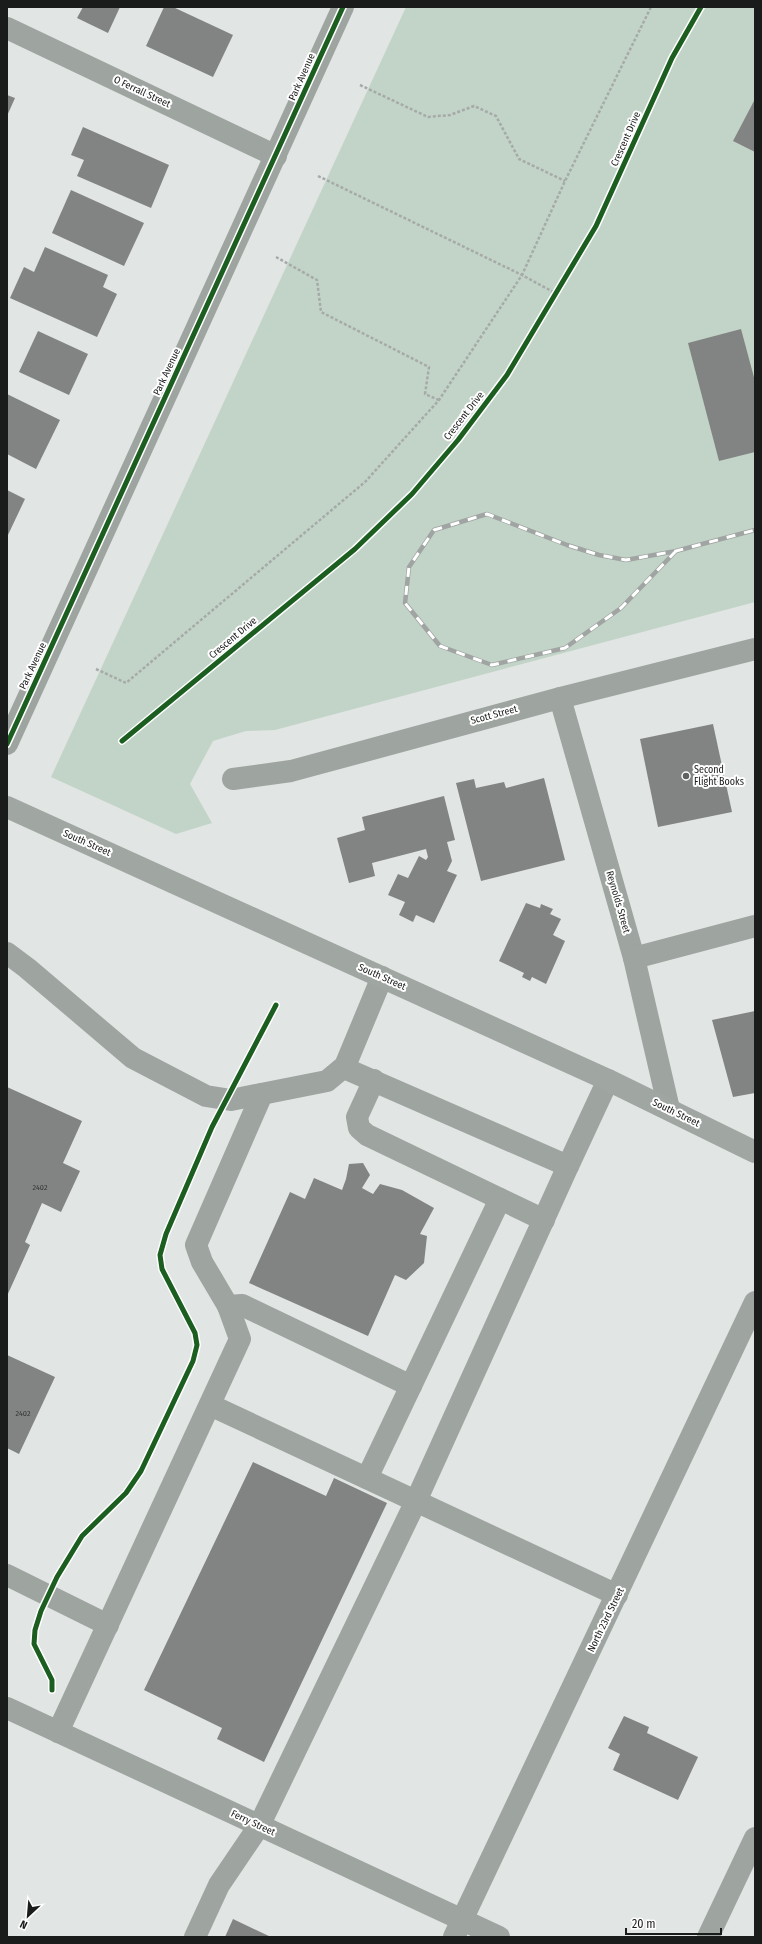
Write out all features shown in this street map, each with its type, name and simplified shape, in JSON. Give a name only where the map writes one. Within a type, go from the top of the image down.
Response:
[{"type":"main road","name":"South Street","points":[[7,807],[608,1080],[755,1152]]},
{"type":"street","name":"Park Avenue","points":[[7,744],[343,7]]},
{"type":"street","name":"O Ferrall Street","points":[[7,28],[276,156]]},
{"type":"street","name":"Scott Street","points":[[233,779],[290,771],[560,698],[755,649]]},
{"type":"street","name":"Reynolds Street","points":[[560,698],[634,958],[669,1109]]},
{"type":"street","points":[[634,958],[755,926]]},
{"type":"street","points":[[7,953],[27,968],[133,1058],[206,1096],[231,1100],[327,1082],[344,1068],[382,977]]},
{"type":"street","points":[[344,1068],[568,1166]]},
{"type":"street","points":[[374,1080],[357,1117],[359,1128],[367,1135],[544,1220]]},
{"type":"street","points":[[195,1937],[219,1885],[259,1826],[416,1501],[608,1080]]},
{"type":"street","points":[[58,1732],[240,1339],[228,1306],[202,1262],[196,1245],[262,1094]]},
{"type":"street","points":[[367,1478],[500,1199]]},
{"type":"street","name":"North 23rd Street","points":[[458,1928],[755,1302]]},
{"type":"street","points":[[228,1306],[242,1305],[411,1386]]},
{"type":"street","points":[[210,1405],[617,1595]]},
{"type":"street","points":[[7,1575],[108,1625]]},
{"type":"street","name":"Ferry Street","points":[[7,1708],[259,1826],[458,1928],[499,1937]]},
{"type":"street","points":[[708,1937],[755,1838]]},
{"type":"path","points":[[96,669],[126,683],[364,482],[439,400],[522,275],[565,181],[651,7]]},
{"type":"path","points":[[360,85],[428,117],[450,115],[474,106],[496,116],[519,159],[565,181]]},
{"type":"path","points":[[318,176],[522,275],[555,293]]},
{"type":"path","points":[[276,258],[317,280],[321,312],[429,367],[425,394],[439,400]]},
{"type":"path","points":[[551,300],[559,286]]},
{"type":"green space","points":[[406,7],[755,7],[755,602],[275,730],[246,731],[213,741],[190,784],[212,823],[176,834],[51,777]]},
{"type":"building","points":[[83,7],[120,7],[108,33],[77,18]]},
{"type":"building","points":[[164,7],[173,7],[233,35],[213,77],[146,46]]},
{"type":"building","points":[[7,95],[15,98],[7,116]]},
{"type":"building","points":[[755,99],[755,152],[733,141]]},
{"type":"building","points":[[83,127],[169,165],[151,208],[77,176],[84,160],[71,155]]},
{"type":"building","points":[[71,190],[144,223],[124,266],[52,233]]},
{"type":"building","points":[[45,247],[108,275],[103,287],[117,294],[97,337],[10,298],[24,267],[34,272]]},
{"type":"building","points":[[741,329],[755,381],[755,452],[719,461],[688,343]]},
{"type":"building","points":[[38,331],[88,354],[69,395],[19,372]]},
{"type":"building","points":[[7,394],[60,420],[36,469],[7,454]]},
{"type":"building","points":[[7,490],[25,499],[7,537]]},
{"type":"building","name":"Second Flight Books","points":[[713,724],[732,812],[658,827],[640,739]]},
{"type":"building","points":[[544,778],[565,860],[481,881],[456,783],[474,779],[476,788],[504,782],[506,788]]},
{"type":"building","points":[[444,796],[455,840],[447,842],[452,861],[447,871],[457,875],[434,923],[416,915],[413,922],[399,915],[405,902],[388,895],[398,874],[408,878],[419,856],[426,860],[428,857],[426,849],[372,863],[375,876],[349,883],[337,838],[365,830],[362,817]]},
{"type":"building","points":[[526,903],[540,908],[541,904],[553,909],[550,914],[561,919],[553,935],[565,941],[546,984],[532,977],[530,981],[522,977],[524,973],[499,961]]},
{"type":"building","points":[[755,1011],[755,1093],[733,1097],[712,1020]]},
{"type":"building","points":[[7,1087],[82,1121],[63,1163],[80,1171],[61,1212],[42,1203],[25,1242],[30,1245],[7,1296]]},
{"type":"building","points":[[363,1163],[370,1175],[362,1188],[373,1194],[380,1184],[402,1190],[434,1208],[420,1234],[427,1236],[424,1263],[406,1280],[395,1275],[368,1336],[249,1283],[290,1192],[305,1199],[314,1178],[342,1190],[349,1164]]},
{"type":"building","points":[[7,1355],[55,1377],[19,1454],[7,1448]]},
{"type":"building","points":[[253,1462],[326,1496],[334,1478],[387,1503],[264,1762],[217,1739],[222,1728],[144,1690]]},
{"type":"building","points":[[624,1716],[649,1727],[647,1733],[698,1757],[678,1800],[613,1770],[620,1754],[608,1748]]},
{"type":"building","points":[[233,1919],[271,1937],[225,1937]]},
{"type":"railway","points":[[676,551],[621,608],[565,648],[492,665],[440,646],[405,603],[409,567],[434,530],[487,514],[567,545],[599,555],[626,560],[676,551],[755,530]]},
{"type":"cycle path","points":[[7,744],[343,7]]},
{"type":"cycle path","name":"Crescent Drive","points":[[122,741],[355,549],[412,494],[458,440],[507,375],[596,226],[672,58],[701,7]]},
{"type":"cycle path","points":[[52,1690],[52,1680],[34,1644],[35,1630],[41,1611],[57,1577],[82,1536],[126,1493],[141,1471],[193,1361],[197,1345],[195,1333],[162,1269],[160,1255],[166,1234],[212,1127],[276,1005]]},
{"type":"place","name":"Second Flight Books","points":[[686,776]]}]
